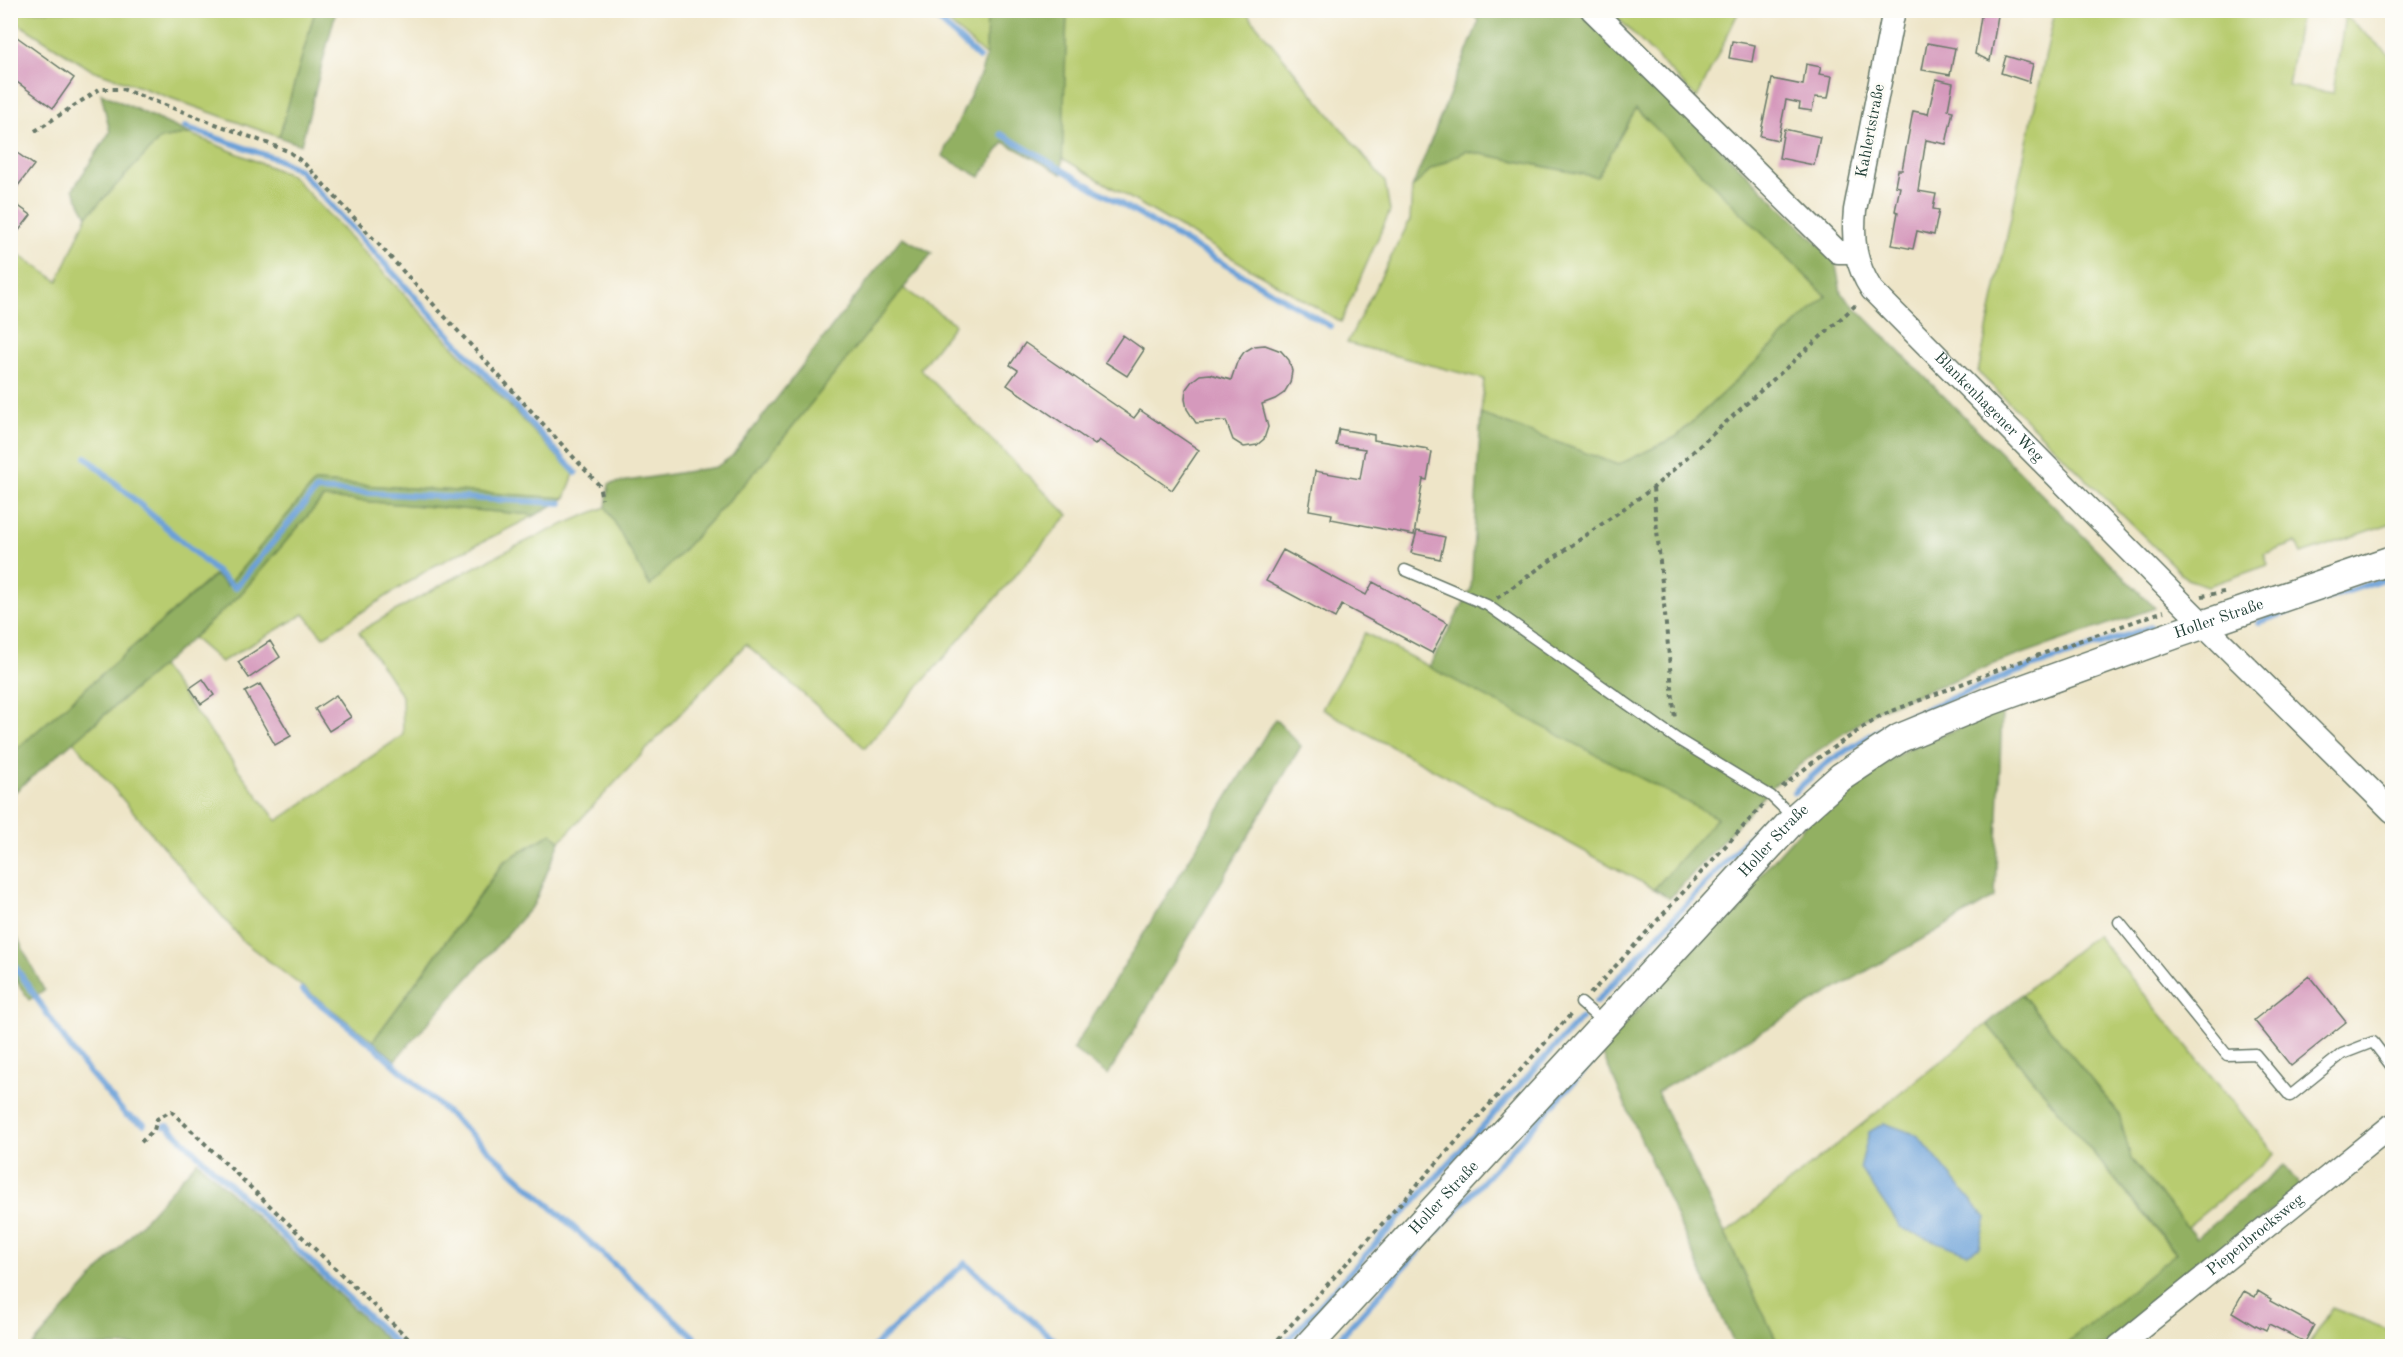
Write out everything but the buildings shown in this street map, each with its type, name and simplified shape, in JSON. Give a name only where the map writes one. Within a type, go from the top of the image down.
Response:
[{"type":"street","points":[[1592,10],[1838,252],[1854,252]]},
{"type":"street","name":"Kahlertstraße","points":[[1854,252],[1855,210],[1894,10]]},
{"type":"street","name":"Blankenhagener Weg","points":[[1854,252],[1861,274],[1872,290],[2392,811]]},
{"type":"street","name":"Holler Straße","points":[[1308,1347],[1795,818],[1841,777],[1900,738],[1990,701],[2204,624],[2392,560]]},
{"type":"street","name":"Piepenbrocksweg","points":[[2119,1347],[2392,1125]]},
{"type":"lane","points":[[1405,570],[1487,605],[1677,739],[1771,796],[1795,818]]},
{"type":"lane","points":[[2119,922],[2227,1055],[2255,1054],[2290,1096],[2342,1054],[2373,1042],[2392,1067]]},
{"type":"lane","points":[[1581,1003],[1604,1023]]},
{"type":"path","points":[[34,131],[100,89],[122,89],[288,152],[304,163],[599,485],[602,499]]},
{"type":"path","points":[[1487,605],[1653,488],[1860,301],[1854,294]]},
{"type":"path","points":[[1653,488],[1677,739]]},
{"type":"path","points":[[2156,602],[2164,611]]},
{"type":"path","points":[[141,1142],[154,1130],[157,1119],[171,1112],[416,1347]]},
{"type":"green space","points":[[10,11],[315,11],[279,137],[90,69],[11,19]]},
{"type":"green space","points":[[315,11],[336,11],[301,145],[279,137]]},
{"type":"green space","points":[[936,11],[987,11],[986,56]]},
{"type":"green space","points":[[987,11],[1067,11],[1062,174],[1004,142],[980,177],[942,156],[981,73],[986,56]]},
{"type":"green space","points":[[1067,11],[1245,11],[1385,182],[1390,211],[1341,322],[1062,158]]},
{"type":"green space","points":[[1468,11],[1579,11],[1835,260],[1841,293],[2155,608],[2002,661],[1878,710],[1816,752],[1772,787],[1670,898],[1654,889],[1717,818],[1429,667],[1471,589],[1481,414],[1618,465],[1676,437],[1826,296],[1636,109],[1597,177],[1466,151],[1431,169],[1412,188],[1479,21]]},
{"type":"green space","points":[[1611,11],[1739,11],[1697,98]]},
{"type":"green space","points":[[2055,11],[2301,11],[2288,86],[2333,93],[2345,16],[2392,57],[2392,523],[2301,554],[2296,543],[2264,554],[2268,565],[2208,586],[2187,579],[1978,372]]},
{"type":"green space","points":[[101,93],[190,134],[160,139],[87,216],[73,189],[110,132]]},
{"type":"green space","points":[[1636,108],[1826,296],[1676,437],[1618,465],[1481,414],[1484,379],[1347,343],[1410,220],[1412,188],[1431,169],[1466,151],[1597,177]]},
{"type":"green space","points":[[190,134],[292,176],[574,474],[565,498],[315,482],[227,586],[214,575],[11,754],[10,249],[58,281],[87,216],[160,139]]},
{"type":"green space","points":[[902,237],[932,253],[764,462],[650,586],[606,507],[609,484],[716,467],[732,456]]},
{"type":"green space","points":[[903,288],[955,324],[920,369],[1068,515],[865,748],[746,644],[560,841],[552,833],[504,861],[373,1041],[244,942],[74,742],[161,666],[277,821],[403,735],[402,696],[359,632],[480,564],[606,507],[650,586],[764,462]]},
{"type":"green space","points":[[315,482],[565,498],[536,515],[323,498],[239,596],[11,795],[11,754],[215,575],[227,586]]},
{"type":"green space","points":[[323,498],[536,515],[432,567],[323,637],[304,614],[221,662],[193,638],[239,596]]},
{"type":"green space","points":[[1365,633],[1718,818],[1654,889],[1322,709]]},
{"type":"green space","points":[[2002,711],[1995,897],[1657,1092],[1779,1346],[1735,1346],[1601,1051],[1806,824],[1850,788],[1905,750]]},
{"type":"green space","points":[[1275,719],[1301,746],[1108,1075],[1073,1049]]},
{"type":"green space","points":[[552,833],[560,841],[534,904],[395,1060],[373,1041],[505,861]]},
{"type":"green space","points":[[11,928],[44,990],[29,1000],[11,973]]},
{"type":"green space","points":[[2096,935],[2275,1154],[2187,1227],[2131,1159],[2119,1114],[2022,994]]},
{"type":"green space","points":[[2022,994],[2119,1114],[2131,1159],[2196,1238],[2284,1165],[2301,1187],[2103,1346],[2063,1346],[2176,1253],[1987,1024]]},
{"type":"green space","points":[[1987,1024],[2176,1254],[2063,1346],[1779,1346],[1725,1234]]},
{"type":"green space","points":[[197,1161],[393,1346],[32,1346]]},
{"type":"green space","points":[[2332,1308],[2392,1331],[2392,1346],[2308,1346]]},
{"type":"water","points":[[1884,1123],[1917,1135],[1986,1218],[1979,1247],[1968,1254],[1901,1228],[1860,1168],[1869,1132]]},
{"type":"waterway","points":[[928,10],[979,58]]},
{"type":"waterway","points":[[185,127],[277,159],[299,170],[576,473]]},
{"type":"waterway","points":[[1001,134],[1330,326]]},
{"type":"waterway","points":[[86,457],[235,588],[316,490],[561,503]]},
{"type":"waterway","points":[[2259,622],[2392,576]]},
{"type":"waterway","points":[[1794,792],[1828,762],[1889,724],[2008,675],[2151,627]]},
{"type":"waterway","points":[[1596,1002],[1767,817]]},
{"type":"waterway","points":[[10,959],[78,1059],[126,1115],[144,1124]]},
{"type":"waterway","points":[[302,990],[374,1046],[704,1346]]},
{"type":"waterway","points":[[1283,1346],[1581,1018]]},
{"type":"waterway","points":[[1332,1346],[1592,1062]]},
{"type":"waterway","points":[[164,1126],[168,1126],[399,1346]]},
{"type":"waterway","points":[[874,1346],[965,1263],[1061,1346]]}]
